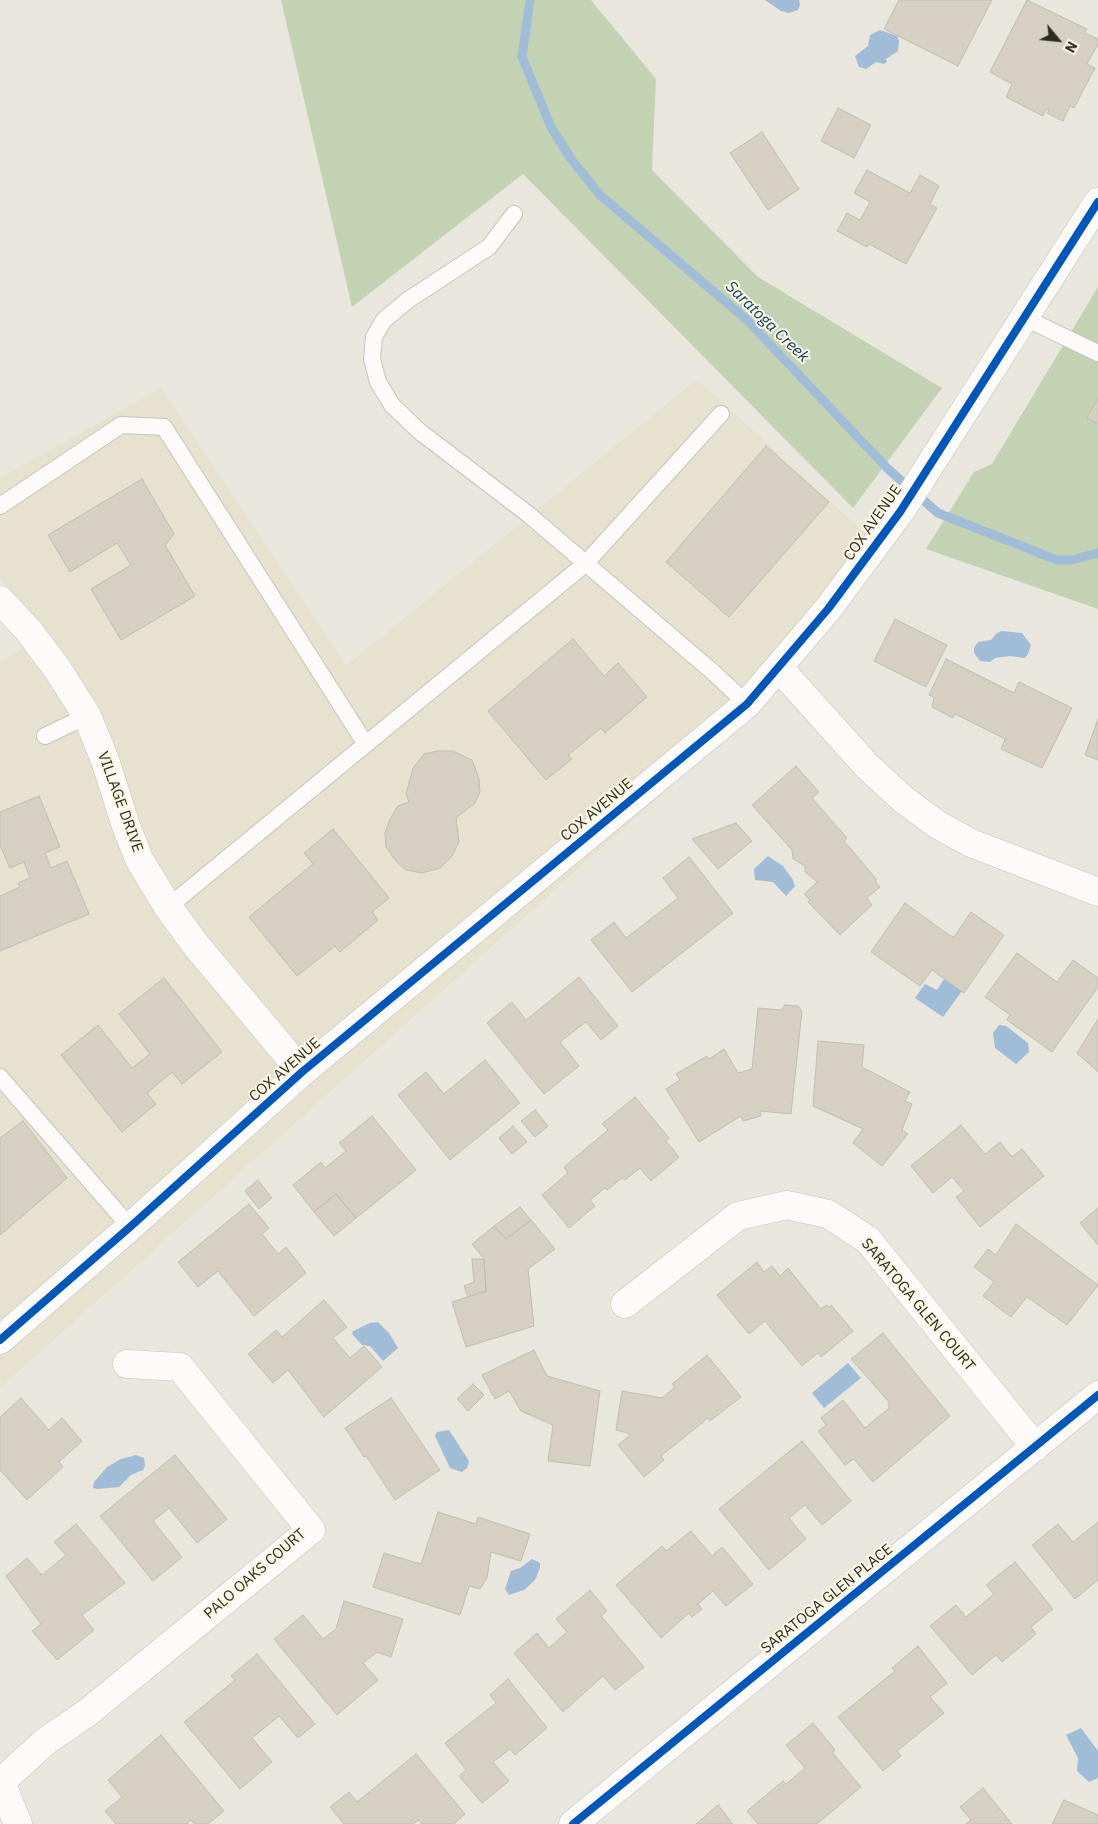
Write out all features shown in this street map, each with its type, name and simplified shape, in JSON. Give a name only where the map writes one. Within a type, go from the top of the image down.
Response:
[{"type":"main road","name":"COX AVENUE","points":[[1,1339],[130,1227],[302,1072],[747,704],[828,609],[900,512],[1098,202]]},
{"type":"main road","name":"VILLAGE DRIVE","points":[[0,600],[28,630],[58,670],[87,716],[105,760],[125,823],[140,858],[168,907],[195,944],[302,1072]]},
{"type":"main road","points":[[778,668],[868,766],[904,800],[938,825],[971,843],[1098,892]]},
{"type":"main road","name":"SARATOGA GLEN COURT","points":[[625,1304],[738,1216],[787,1205],[828,1214],[868,1240],[1035,1447]]},
{"type":"main road","name":"PALO OAKS COURT","points":[[1,1781],[46,1741],[87,1713],[311,1530],[180,1367],[127,1364]]},
{"type":"main road","name":"SARATOGA GLEN PLACE","points":[[573,1824],[1098,1395]]},
{"type":"main road","points":[[1,1781],[18,1824]]},
{"type":"lane","points":[[514,214],[490,247],[408,300],[384,320],[374,337],[372,358],[378,382],[392,405],[419,431],[528,514],[714,673],[747,704]]},
{"type":"lane","points":[[1025,318],[1098,353]]},
{"type":"lane","points":[[168,907],[365,743],[585,564],[721,414]]},
{"type":"lane","points":[[0,506],[121,426],[164,426],[365,743]]},
{"type":"lane","points":[[45,736],[87,716]]},
{"type":"lane","points":[[0,1077],[130,1227]]},
{"type":"shaded area","points":[[697,379],[870,538],[754,711],[0,1388],[0,662],[44,637],[0,579],[0,478],[161,388],[346,666]]},
{"type":"green space","points":[[281,0],[591,0],[656,79],[652,170],[758,277],[942,388],[853,508],[523,174],[352,307]]},
{"type":"green space","points":[[1098,287],[1098,609],[926,549],[974,472],[992,464]]},
{"type":"water","points":[[765,0],[799,0],[800,5],[798,10],[789,13],[781,11]]},
{"type":"water","points":[[880,30],[897,36],[899,41],[898,51],[886,59],[887,62],[884,64],[876,62],[866,69],[859,67],[855,56],[868,46],[870,35]]},
{"type":"water","points":[[1002,631],[1022,633],[1031,645],[1028,654],[1025,658],[1010,656],[995,658],[990,662],[980,661],[974,653],[974,648],[978,642],[991,640],[997,633]]},
{"type":"water","points":[[768,856],[783,866],[793,880],[795,886],[786,896],[773,882],[755,880],[754,869]]},
{"type":"water","points":[[944,979],[962,991],[943,1017],[915,998],[925,984],[937,990]]},
{"type":"water","points":[[999,1025],[1006,1026],[1028,1043],[1029,1052],[1016,1064],[995,1048],[993,1033]]},
{"type":"water","points":[[378,1322],[389,1333],[398,1348],[383,1361],[370,1346],[362,1345],[352,1334],[353,1331],[370,1323]]},
{"type":"water","points":[[848,1363],[861,1378],[824,1408],[812,1393]]},
{"type":"water","points":[[449,1430],[469,1461],[467,1468],[462,1472],[450,1468],[435,1436],[437,1432]]},
{"type":"water","points":[[136,1455],[144,1458],[145,1466],[143,1470],[131,1475],[119,1487],[93,1488],[94,1482],[107,1467],[121,1459]]},
{"type":"water","points":[[532,1559],[540,1563],[535,1580],[524,1590],[509,1595],[505,1589],[511,1571],[520,1568]]},
{"type":"water","points":[[1081,1728],[1098,1751],[1098,1778],[1089,1782],[1077,1771],[1078,1758],[1066,1735]]},
{"type":"building","points":[[899,0],[992,0],[958,66],[884,29]]},
{"type":"building","points":[[1027,0],[1087,29],[1085,33],[1098,39],[1098,44],[1087,64],[1095,68],[1074,108],[1070,106],[1063,121],[1047,113],[1049,110],[1046,109],[1043,116],[1006,97],[1012,84],[990,72]]},
{"type":"building","points":[[838,108],[871,125],[854,158],[821,141]]},
{"type":"building","points":[[762,132],[799,189],[768,210],[730,153]]},
{"type":"building","points":[[867,170],[910,193],[920,175],[939,186],[930,204],[937,208],[906,264],[869,244],[867,247],[837,231],[847,213],[860,220],[870,202],[854,193]]},
{"type":"building","points":[[1098,398],[1098,424],[1087,418]]},
{"type":"building","points":[[766,446],[829,502],[729,617],[666,562]]},
{"type":"building","points":[[142,479],[174,534],[165,545],[195,596],[121,640],[91,589],[131,565],[117,543],[70,572],[48,535]]},
{"type":"building","points":[[895,619],[947,645],[926,687],[874,661]]},
{"type":"building","points":[[573,639],[604,676],[618,663],[647,697],[605,733],[601,728],[568,755],[572,759],[546,780],[488,711]]},
{"type":"building","points":[[946,659],[1014,693],[1019,682],[1072,708],[1042,768],[1001,749],[1005,739],[955,714],[953,718],[932,707],[934,697],[929,695]]},
{"type":"building","points":[[1098,719],[1098,760],[1085,755]]},
{"type":"building","points":[[437,751],[453,751],[472,760],[479,779],[480,792],[475,803],[456,818],[459,842],[452,856],[440,868],[422,873],[406,870],[396,861],[386,847],[385,833],[390,819],[398,806],[409,802],[406,794],[413,768],[424,754]]},
{"type":"building","points":[[796,766],[819,792],[812,798],[847,838],[844,841],[877,880],[875,881],[880,887],[867,898],[872,905],[840,935],[808,902],[810,900],[804,894],[817,882],[805,872],[805,866],[793,859],[792,850],[752,805]]},
{"type":"building","points":[[39,796],[60,847],[45,853],[51,868],[67,861],[89,914],[0,951],[0,896],[20,887],[18,883],[30,878],[24,862],[10,868],[0,845],[0,812]]},
{"type":"building","points":[[736,823],[752,841],[718,869],[692,839]]},
{"type":"building","points":[[333,829],[389,898],[372,912],[378,920],[340,952],[335,946],[297,976],[249,917],[313,864],[304,853]]},
{"type":"building","points":[[689,857],[733,913],[632,992],[591,940],[614,922],[626,938],[678,898],[663,878]]},
{"type":"building","points":[[905,903],[954,937],[971,912],[1004,935],[964,993],[932,970],[920,986],[871,952]]},
{"type":"building","points":[[1017,953],[1057,982],[1073,960],[1098,978],[1098,987],[1052,1052],[1007,1020],[1010,1015],[985,997]]},
{"type":"building","points":[[579,977],[618,1026],[601,1040],[586,1022],[560,1042],[579,1066],[544,1094],[487,1023],[512,1002],[526,1020]]},
{"type":"building","points":[[164,978],[222,1052],[182,1084],[172,1072],[147,1093],[156,1104],[122,1132],[61,1055],[98,1025],[132,1068],[150,1054],[119,1014]]},
{"type":"building","points":[[785,1005],[798,1006],[802,1011],[791,1114],[760,1111],[761,1116],[743,1121],[741,1116],[699,1142],[666,1089],[680,1080],[676,1074],[707,1056],[709,1059],[724,1049],[738,1073],[752,1069],[758,1008],[781,1010]]},
{"type":"building","points":[[1098,1019],[1098,1072],[1077,1053]]},
{"type":"building","points":[[818,1041],[864,1045],[862,1067],[910,1092],[905,1101],[912,1104],[902,1130],[908,1134],[882,1166],[853,1143],[863,1129],[813,1106]]},
{"type":"building","points":[[485,1060],[520,1103],[450,1160],[398,1095],[426,1072],[444,1094]]},
{"type":"building","points":[[635,1097],[669,1138],[666,1141],[679,1157],[651,1181],[640,1168],[625,1180],[622,1178],[607,1190],[605,1188],[590,1200],[595,1206],[569,1228],[542,1195],[568,1173],[564,1167],[608,1130],[602,1124]]},
{"type":"building","points":[[535,1110],[548,1126],[535,1137],[521,1121]]},
{"type":"building","points":[[372,1116],[416,1170],[356,1218],[336,1194],[314,1212],[293,1185],[321,1162],[325,1168],[346,1151],[339,1143]]},
{"type":"building","points":[[23,1121],[67,1178],[0,1235],[0,1138]]},
{"type":"building","points":[[961,1125],[985,1154],[1000,1142],[1012,1157],[1022,1149],[1044,1176],[980,1227],[956,1197],[964,1191],[952,1177],[933,1193],[911,1166]]},
{"type":"building","points":[[513,1126],[527,1142],[512,1154],[499,1138]]},
{"type":"building","points":[[258,1180],[272,1198],[259,1209],[245,1191]]},
{"type":"building","points":[[336,1194],[356,1218],[334,1236],[314,1212]]},
{"type":"building","points":[[249,1204],[269,1228],[262,1234],[278,1254],[286,1247],[306,1273],[254,1316],[218,1271],[198,1287],[178,1262]]},
{"type":"building","points":[[520,1207],[531,1220],[506,1239],[494,1226]]},
{"type":"building","points":[[1098,1208],[1098,1245],[1080,1223]]},
{"type":"building","points":[[531,1220],[555,1249],[528,1269],[534,1326],[466,1347],[452,1302],[486,1291],[484,1259],[472,1244],[494,1226],[506,1239]]},
{"type":"building","points":[[1016,1224],[1098,1285],[1067,1325],[1027,1297],[1011,1317],[983,1296],[994,1282],[974,1267],[988,1249],[996,1255]]},
{"type":"building","points":[[472,1259],[484,1259],[486,1291],[468,1297],[464,1286],[474,1282]]},
{"type":"building","points":[[757,1262],[764,1272],[772,1266],[780,1276],[788,1268],[821,1309],[826,1305],[829,1307],[831,1305],[853,1331],[821,1357],[818,1353],[802,1366],[765,1321],[749,1334],[717,1295]]},
{"type":"building","points":[[324,1300],[347,1327],[333,1338],[350,1358],[364,1346],[382,1367],[324,1417],[288,1370],[273,1383],[248,1354],[276,1330],[282,1337]]},
{"type":"building","points":[[883,1333],[950,1416],[873,1482],[854,1459],[845,1465],[818,1431],[826,1425],[821,1418],[843,1400],[865,1428],[889,1408],[889,1402],[851,1359]]},
{"type":"building","points":[[534,1350],[547,1376],[600,1391],[590,1466],[548,1461],[553,1425],[521,1411],[509,1391],[495,1399],[482,1375]]},
{"type":"building","points":[[707,1355],[741,1397],[710,1421],[708,1418],[661,1456],[664,1460],[644,1477],[618,1445],[631,1434],[616,1430],[622,1391],[662,1398],[675,1387],[672,1384]]},
{"type":"building","points":[[473,1384],[484,1395],[468,1411],[457,1399]]},
{"type":"building","points":[[21,1398],[49,1430],[62,1418],[82,1441],[59,1462],[63,1467],[27,1500],[0,1470],[0,1417]]},
{"type":"building","points":[[391,1398],[440,1470],[395,1500],[345,1428]]},
{"type":"building","points":[[802,1441],[851,1501],[822,1525],[805,1505],[789,1518],[806,1539],[769,1570],[719,1509]]},
{"type":"building","points":[[175,1455],[227,1519],[197,1543],[169,1508],[153,1521],[182,1557],[153,1581],[100,1516]]},
{"type":"building","points":[[438,1512],[476,1524],[478,1517],[530,1534],[521,1561],[491,1552],[487,1578],[480,1589],[469,1586],[460,1615],[373,1587],[384,1553],[421,1564]]},
{"type":"building","points":[[1098,1522],[1098,1580],[1075,1599],[1032,1545],[1058,1524],[1073,1542]]},
{"type":"building","points":[[76,1524],[125,1583],[82,1615],[94,1630],[57,1660],[32,1631],[41,1624],[6,1576],[27,1558],[42,1575],[66,1555],[54,1542]]},
{"type":"building","points":[[691,1531],[712,1556],[722,1547],[753,1584],[726,1606],[713,1591],[698,1604],[702,1609],[692,1617],[689,1613],[661,1638],[616,1585],[662,1546],[666,1551]]},
{"type":"building","points":[[1015,1562],[1053,1609],[1031,1627],[1036,1634],[1002,1662],[996,1655],[972,1675],[930,1626],[956,1605],[966,1617],[994,1594],[986,1585]]},
{"type":"building","points":[[590,1590],[607,1611],[601,1616],[644,1667],[615,1690],[603,1676],[563,1712],[514,1653],[537,1633],[549,1648],[567,1632],[556,1619]]},
{"type":"building","points":[[344,1601],[403,1619],[391,1657],[377,1652],[363,1663],[378,1680],[337,1715],[274,1639],[303,1615],[323,1639],[336,1629]]},
{"type":"building","points":[[918,1646],[947,1683],[930,1697],[944,1713],[897,1751],[901,1756],[883,1771],[838,1717],[895,1671],[892,1668]]},
{"type":"building","points":[[257,1654],[315,1724],[298,1738],[279,1716],[252,1738],[272,1762],[240,1789],[184,1722],[235,1680],[231,1676]]},
{"type":"building","points":[[508,1679],[547,1728],[515,1755],[510,1749],[493,1762],[509,1781],[482,1803],[459,1776],[466,1770],[445,1743],[496,1703],[490,1695]]},
{"type":"building","points":[[813,1723],[835,1750],[832,1752],[861,1787],[817,1824],[758,1824],[747,1811],[783,1781],[786,1784],[805,1768],[786,1745]]},
{"type":"building","points":[[161,1735],[224,1811],[208,1824],[194,1824],[191,1820],[187,1824],[116,1824],[105,1811],[122,1797],[108,1780]]},
{"type":"building","points":[[416,1754],[465,1814],[454,1824],[422,1824],[419,1820],[413,1824],[344,1824],[330,1807],[349,1792],[357,1802]]},
{"type":"building","points":[[983,1788],[1012,1824],[966,1824],[971,1820],[960,1807]]},
{"type":"building","points":[[1064,1800],[1098,1815],[1098,1824],[1052,1824]]},
{"type":"building","points":[[718,1805],[733,1824],[696,1824]]},
{"type":"waterway","name":"Saratoga Creek","points":[[530,0],[522,57],[551,127],[571,159],[600,195],[747,320],[888,469],[938,513],[1057,560],[1072,560],[1098,553]]},
{"type":"cycle path","points":[[0,1340],[130,1227],[302,1072],[747,704],[828,609],[900,512],[1098,202]]},
{"type":"cycle path","points":[[573,1824],[1098,1395]]}]
